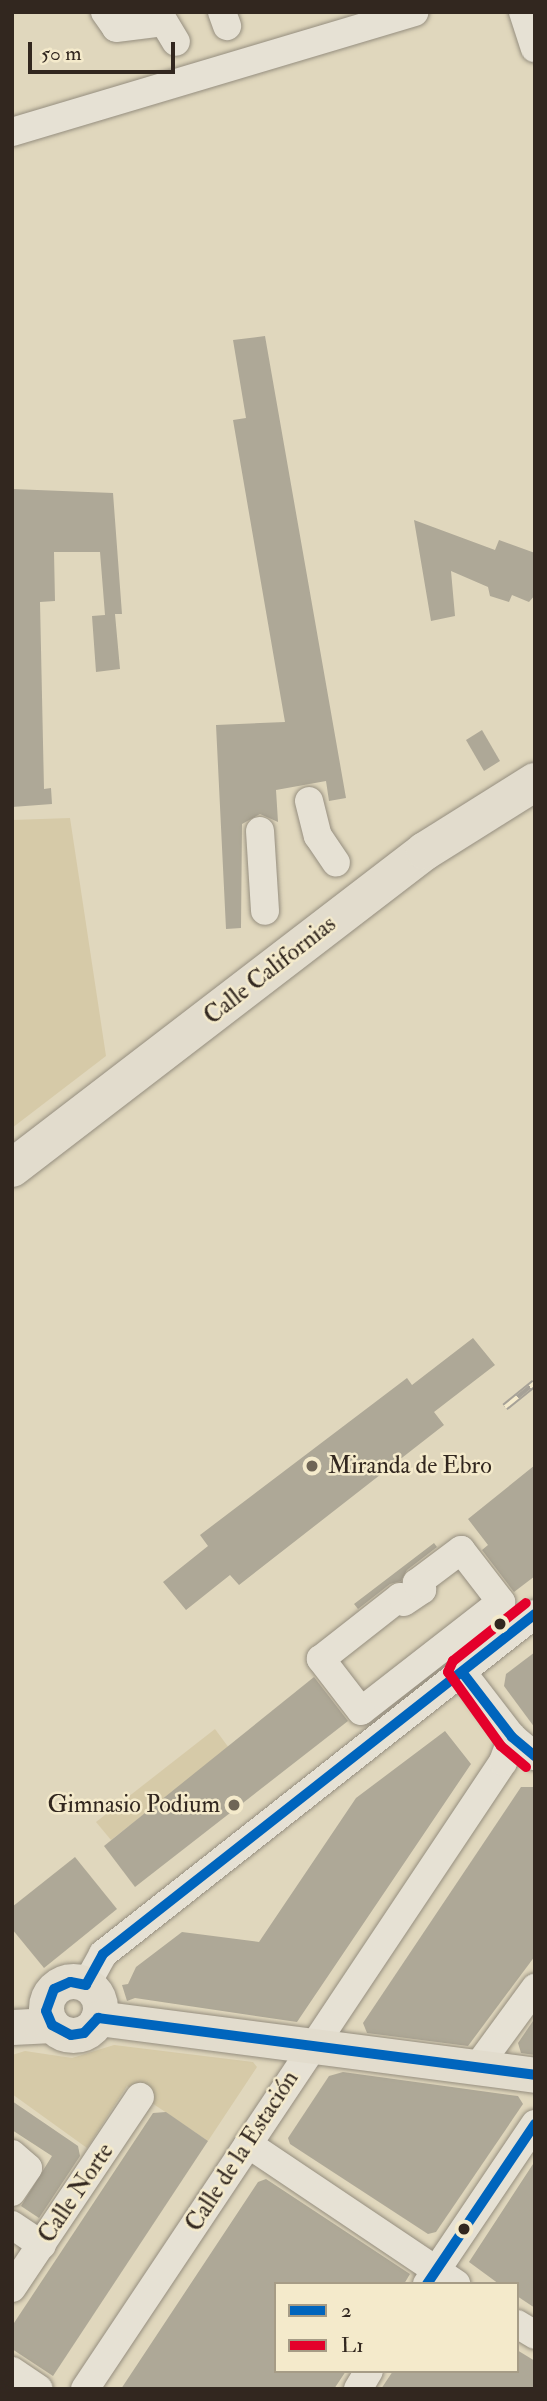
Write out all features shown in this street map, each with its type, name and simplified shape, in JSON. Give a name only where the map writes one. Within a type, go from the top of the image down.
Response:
[{"type":"highway","name":"Calle Californias","points":[[12,1147],[404,846],[535,763]]},
{"type":"highway","name":"Calle Californias","points":[[12,1168],[425,851],[535,782]]},
{"type":"main road","points":[[12,2006],[49,2013],[64,2034],[78,2035],[98,2018],[99,2003],[86,1985],[62,1984],[49,2013],[12,2028]]},
{"type":"main road","points":[[98,2018],[535,2075]]},
{"type":"street","points":[[105,12],[116,28],[164,22],[176,42]]},
{"type":"street","points":[[12,132],[415,12]]},
{"type":"street","points":[[523,12],[535,48]]},
{"type":"street","points":[[309,801],[318,836],[337,863]]},
{"type":"street","points":[[260,831],[265,911]]},
{"type":"street","points":[[461,1550],[501,1602],[361,1711],[321,1658],[400,1597],[404,1602],[422,1590],[417,1583],[461,1550]]},
{"type":"street","points":[[86,1985],[103,1954],[535,1614]]},
{"type":"street","points":[[462,1672],[512,1737],[535,1756]]},
{"type":"street","name":"Calle de la Estación","points":[[85,2389],[503,1762],[512,1737]]},
{"type":"street","points":[[478,2066],[535,1988]]},
{"type":"street","name":"Calle Norte","points":[[12,2288],[140,2097]]},
{"type":"street","points":[[247,2144],[439,2279],[535,2124]]},
{"type":"street","points":[[12,2154],[28,2168],[12,2192]]},
{"type":"street","points":[[12,2225],[41,2245]]},
{"type":"street","points":[[519,2325],[535,2335]]},
{"type":"street","points":[[12,2371],[39,2389]]},
{"type":"street","points":[[358,2389],[368,2373]]},
{"type":"shaded area","points":[[70,818],[106,1056],[12,1128],[12,820]]},
{"type":"shaded area","points":[[215,1729],[229,1748],[111,1840],[96,1822]]},
{"type":"shaded area","points":[[114,2045],[253,2062],[257,2067],[208,2141],[127,2086],[87,2148],[12,2094],[12,2055],[25,2051],[72,2058]]},
{"type":"building","points":[[265,336],[346,798],[329,801],[326,781],[276,790],[278,822],[260,814],[242,824],[241,928],[226,929],[216,725],[285,722],[233,420],[246,418],[233,340]]},
{"type":"building","points":[[12,489],[113,493],[122,614],[115,614],[120,669],[96,672],[92,616],[105,615],[100,552],[54,552],[55,601],[40,602],[44,789],[51,788],[52,804],[12,807]]},
{"type":"building","points":[[414,520],[495,550],[499,540],[535,553],[535,595],[529,602],[512,595],[509,602],[490,596],[488,587],[451,571],[455,616],[431,621]]},
{"type":"building","points":[[482,730],[500,761],[484,771],[466,740]]},
{"type":"building","points":[[473,1338],[495,1365],[434,1412],[444,1425],[239,1585],[230,1575],[186,1610],[163,1582],[208,1546],[200,1535],[407,1378],[412,1385]]},
{"type":"building","points":[[535,1465],[535,1576],[514,1592],[482,1550],[488,1545],[468,1519]]},
{"type":"building","points":[[434,1543],[437,1547],[407,1570],[401,1581],[390,1584],[358,1609],[354,1604]]},
{"type":"building","points":[[535,1652],[535,1728],[504,1686],[506,1674]]},
{"type":"building","points":[[314,1677],[348,1721],[135,1887],[104,1846]]},
{"type":"building","points":[[445,1731],[471,1764],[297,2022],[135,1998],[127,2001],[122,1985],[128,1984],[136,1967],[182,1932],[259,1942],[356,1798]]},
{"type":"building","points":[[521,1787],[535,1787],[535,1956],[468,2046],[367,2033],[363,2023]]},
{"type":"building","points":[[75,1857],[117,1909],[44,1968],[12,1929],[12,1907]]},
{"type":"building","points":[[535,2018],[535,2055],[521,2053],[518,2043]]},
{"type":"building","points":[[343,2072],[518,2096],[523,2104],[436,2232],[428,2234],[290,2144],[288,2138],[329,2076]]},
{"type":"building","points":[[12,2101],[78,2146],[80,2156],[39,2218],[21,2206],[52,2156],[12,2130]]},
{"type":"building","points":[[166,2112],[208,2141],[53,2376],[12,2349],[12,2326],[153,2113]]},
{"type":"building","points":[[535,2161],[535,2308],[519,2297],[519,2282],[496,2282],[469,2262]]},
{"type":"building","points":[[266,2179],[410,2274],[405,2282],[274,2282],[274,2373],[345,2373],[334,2389],[121,2389],[258,2182]]},
{"type":"building","points":[[519,2351],[535,2361],[535,2389],[381,2389],[392,2373],[519,2373]]},
{"type":"railway","points":[[505,1407],[535,1383]]},
{"type":"transit line","name":"L1","points":[[526,1603],[453,1661],[448,1672],[501,1746],[526,1767]]},
{"type":"transit line","name":"2","points":[[535,1614],[103,1954],[86,1985],[70,1982],[54,1989],[46,2011],[52,2025],[71,2035],[84,2033],[98,2018],[535,2075]]},
{"type":"transit line","name":"2","points":[[462,1672],[512,1737],[535,1756]]},
{"type":"transit line","name":"2","points":[[428,2282],[535,2124]]},
{"type":"place","name":"Miranda de Ebro","points":[[312,1466]]},
{"type":"place","name":"Gimnasio Podium","points":[[234,1805]]}]
